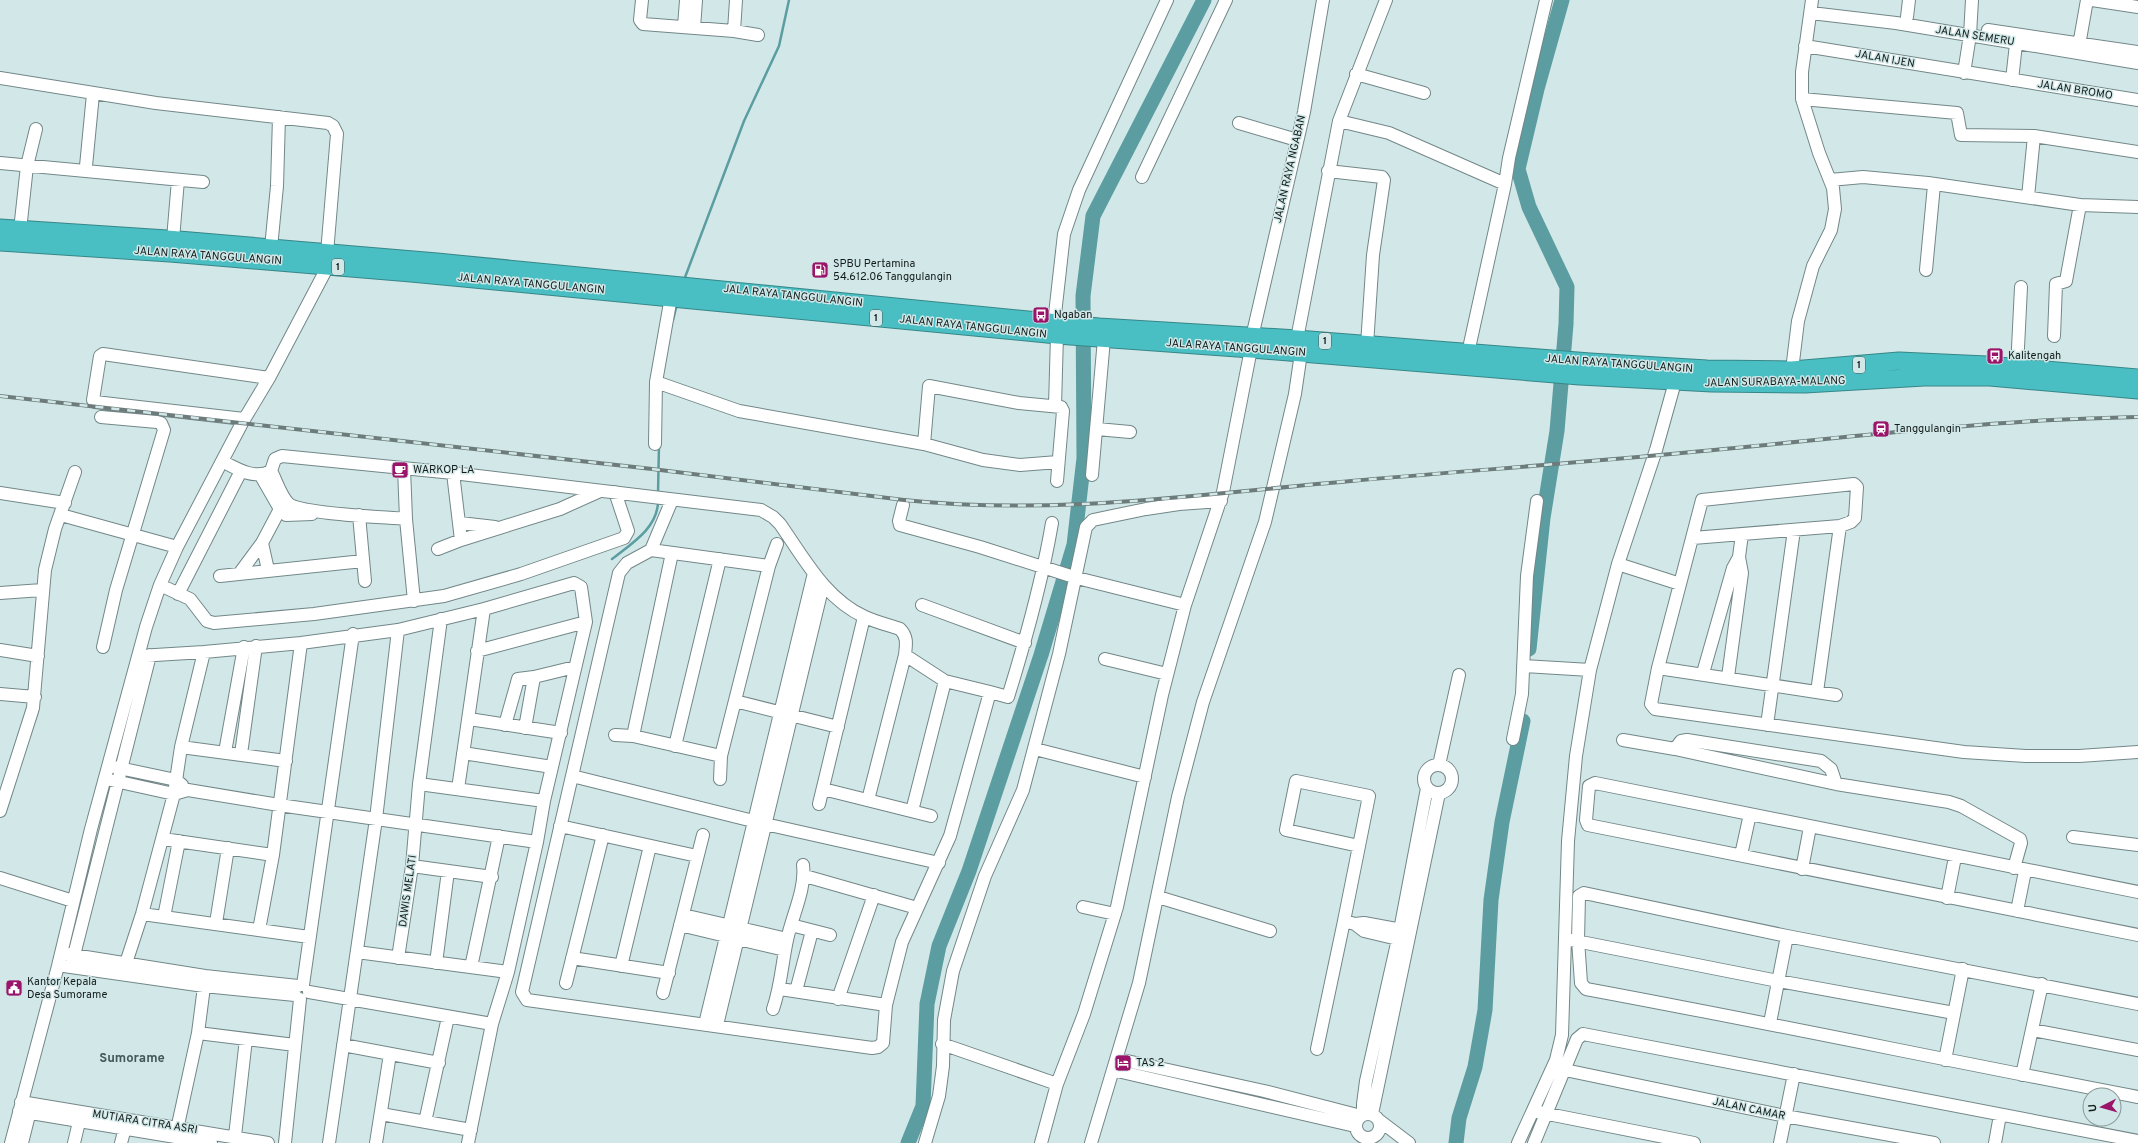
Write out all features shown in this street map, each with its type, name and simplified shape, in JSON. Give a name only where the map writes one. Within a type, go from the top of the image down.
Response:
[{"type":"highway","name":"JALAN RAYA TANGGULANGIN","points":[[0,228],[271,248],[328,260]]},
{"type":"highway","name":"JALAN RAYA TANGGULANGIN","points":[[0,242],[170,253],[328,260],[436,269],[1058,329]]},
{"type":"highway","name":"1","points":[[1058,329],[1100,335]]},
{"type":"highway","name":"JALA RAYA TANGGULANGIN","points":[[1100,335],[1299,346],[1546,366]]},
{"type":"highway","name":"JALAN RAYA TANGGULANGIN","points":[[1299,346],[1367,345],[1432,357],[1468,352],[1546,366]]},
{"type":"highway","name":"JALAN RAYA TANGGULANGIN","points":[[1580,369],[1792,370],[1899,361],[2017,368],[2138,378]]},
{"type":"highway","name":"1","points":[[1546,366],[1580,369]]},
{"type":"highway","name":"JALAN SURABAYA-MALANG","points":[[1580,369],[1675,382],[1805,384],[1924,377],[1990,377],[2138,390]]},
{"type":"street","points":[[642,0],[640,20],[643,24],[734,31],[758,35]]},
{"type":"street","points":[[686,0],[689,27]]},
{"type":"street","points":[[689,27],[696,0]]},
{"type":"street","points":[[734,31],[736,0]]},
{"type":"street","points":[[1055,406],[1064,234],[1079,190],[1167,0]]},
{"type":"street","points":[[1142,177],[1226,0]]},
{"type":"street","name":"JALAN RAYA NGABAN","points":[[1041,1143],[1057,1084],[1084,1014],[1115,914],[1168,674],[1185,605],[1221,501],[1252,343],[1297,140],[1323,0]]},
{"type":"street","points":[[1091,1143],[1139,982],[1178,797],[1203,702],[1265,522],[1295,394],[1299,346],[1328,171],[1339,121],[1386,0]]},
{"type":"street","points":[[1468,352],[1505,184],[1508,158],[1546,0]]},
{"type":"street","points":[[1907,17],[1909,0]]},
{"type":"street","points":[[1964,73],[1970,31],[1972,0]]},
{"type":"street","points":[[2079,48],[2087,0]]},
{"type":"street","points":[[2092,0],[2138,7]]},
{"type":"street","points":[[1792,370],[1798,321],[1813,266],[1831,230],[1834,219],[1835,202],[1834,188],[1819,153],[1802,99],[1802,72],[1811,6]]},
{"type":"street","name":"JALAN SEMERU","points":[[1811,6],[1907,17],[1970,31]]},
{"type":"street","name":"JALAN SEMERU","points":[[1811,6],[2079,48],[2138,52]]},
{"type":"street","points":[[2012,80],[2016,38]]},
{"type":"street","name":"JALAN IJEN","points":[[1805,46],[2012,80]]},
{"type":"street","name":"JALAN SEMERU","points":[[2079,48],[2138,63]]},
{"type":"street","points":[[1356,74],[1424,93]]},
{"type":"street","points":[[0,78],[156,103],[328,123],[335,129],[337,134],[328,260],[269,378],[244,419],[177,547],[160,585],[146,627],[144,651],[122,768],[112,780],[73,901],[61,952],[65,966]]},
{"type":"street","name":"JALAN BROMO","points":[[2012,80],[2138,100]]},
{"type":"street","points":[[86,166],[93,94]]},
{"type":"street","points":[[1802,99],[1958,113],[1961,135],[2034,136],[2138,152]]},
{"type":"street","points":[[271,248],[278,186],[279,117]]},
{"type":"street","points":[[1339,121],[1389,133],[1505,184]]},
{"type":"street","points":[[1239,123],[1297,140]]},
{"type":"street","points":[[20,230],[27,166],[36,129]]},
{"type":"street","points":[[2028,197],[2034,136]]},
{"type":"street","points":[[0,163],[203,182]]},
{"type":"street","points":[[1328,171],[1382,177],[1384,180],[1373,255],[1367,345]]},
{"type":"street","points":[[1830,180],[1864,177],[2028,197],[2080,205],[2138,207]]},
{"type":"street","points":[[173,240],[178,180]]},
{"type":"street","points":[[1926,270],[1934,185]]},
{"type":"street","points":[[2054,336],[2056,284],[2066,281],[2080,205]]},
{"type":"street","points":[[2017,368],[2021,287]]},
{"type":"street","points":[[656,444],[660,383],[681,293]]},
{"type":"street","points":[[1092,475],[1097,429],[1100,335]]},
{"type":"street","points":[[244,419],[95,402],[93,400],[100,356],[103,354],[269,378]]},
{"type":"street","points":[[1518,1143],[1560,1046],[1563,1024],[1568,842],[1574,799],[1576,756],[1590,670],[1618,564],[1656,450],[1675,382]]},
{"type":"street","points":[[660,383],[739,411],[924,444],[983,460],[1020,465],[1058,462]]},
{"type":"street","points":[[924,444],[929,386],[1019,403],[1061,407],[1063,410],[1057,481]]},
{"type":"street","points":[[101,417],[157,422],[163,426],[163,433],[131,535],[116,590],[103,648]]},
{"type":"street","points":[[1097,429],[1130,432]]},
{"type":"street","points":[[266,474],[275,459],[282,456],[453,473],[761,510],[773,517],[780,524],[823,586],[835,597],[864,617],[900,629],[906,637],[905,655],[868,800]]},
{"type":"street","points":[[222,461],[241,471],[266,474]]},
{"type":"street","points":[[404,468],[406,519],[414,601]]},
{"type":"street","points":[[178,594],[241,471]]},
{"type":"street","points":[[0,811],[34,702],[42,590],[49,551],[75,472]]},
{"type":"street","points":[[453,473],[461,540]]},
{"type":"street","points":[[266,474],[283,506],[286,515],[291,516],[325,512],[406,519]]},
{"type":"street","points":[[1693,538],[1840,526],[1851,522],[1855,518],[1857,487],[1854,484],[1704,499],[1701,502],[1693,538],[1658,668],[1651,704],[1654,709],[1964,752],[2026,756],[2079,756],[2138,752]]},
{"type":"street","points":[[438,549],[461,540],[560,509],[600,491]]},
{"type":"street","points":[[160,585],[190,599],[207,621],[214,623],[314,614],[444,596],[513,576],[624,538],[628,531],[615,492]]},
{"type":"street","points":[[0,493],[66,503]]},
{"type":"street","points":[[651,550],[668,499]]},
{"type":"street","points":[[925,1143],[939,1096],[943,1066],[942,1044],[944,1020],[953,971],[985,876],[1024,790],[1035,750],[1073,576],[1086,527],[1093,520],[1179,504],[1221,501]]},
{"type":"street","points":[[1513,739],[1522,694],[1525,666],[1527,576],[1537,501]]},
{"type":"street","points":[[903,505],[899,521],[900,525],[980,547],[1046,569],[1185,605]]},
{"type":"street","points":[[239,574],[262,543],[283,506]]},
{"type":"street","points":[[61,515],[177,547]]},
{"type":"street","points":[[359,515],[365,581]]},
{"type":"street","points":[[460,523],[500,528]]},
{"type":"street","points":[[905,655],[945,681],[1008,697],[1046,569],[1052,523]]},
{"type":"street","points":[[1817,692],[1840,526]]},
{"type":"street","points":[[1767,725],[1794,530]]},
{"type":"street","points":[[1728,677],[1742,573],[1739,557],[1742,534]]},
{"type":"street","points":[[262,543],[268,570]]},
{"type":"street","points":[[720,779],[721,756],[769,566],[777,544]]},
{"type":"street","points":[[769,566],[651,550],[627,563],[620,573],[522,992],[526,1000],[711,1024],[872,1048],[878,1047],[883,1043],[886,1005],[902,942],[950,836],[990,692]]},
{"type":"street","points":[[634,736],[672,553]]},
{"type":"street","points":[[1703,673],[1733,568],[1739,557]]},
{"type":"street","points":[[675,746],[720,559]]},
{"type":"street","points":[[220,576],[363,561]]},
{"type":"street","points":[[1618,564],[1680,584]]},
{"type":"street","points":[[711,1024],[786,710],[814,573]]},
{"type":"street","points":[[144,651],[204,652],[301,643],[353,634],[398,630],[484,609],[574,583],[581,587],[586,622],[544,801],[537,842],[508,972],[492,1024],[468,1143]]},
{"type":"street","points":[[786,710],[823,586]]},
{"type":"street","points":[[0,593],[42,590]]},
{"type":"street","points":[[922,605],[1025,643]]},
{"type":"street","points":[[458,789],[484,609]]},
{"type":"street","points":[[819,804],[864,617]]},
{"type":"street","name":"DAWIS MELATI","points":[[398,958],[412,866],[419,784],[441,619]]},
{"type":"street","points":[[477,651],[586,622]]},
{"type":"street","points":[[329,1143],[376,819],[398,630]]},
{"type":"street","points":[[285,1143],[301,991],[353,634]]},
{"type":"street","points":[[259,930],[273,855],[301,643]]},
{"type":"street","points":[[225,752],[250,647]]},
{"type":"street","points":[[241,754],[250,647]]},
{"type":"street","points":[[0,650],[38,656]]},
{"type":"street","points":[[11,1141],[25,1108],[65,966],[75,955],[112,780],[109,766],[144,651]]},
{"type":"street","points":[[126,963],[142,914],[163,839],[174,794],[181,747],[204,652]]},
{"type":"street","points":[[1105,659],[1168,674]]},
{"type":"street","points":[[1525,666],[1590,670]]},
{"type":"street","points":[[505,725],[516,680],[518,678],[534,677],[575,667]]},
{"type":"street","points":[[1658,668],[1703,673],[1836,695]]},
{"type":"street","points":[[1439,765],[1459,675]]},
{"type":"street","points":[[525,728],[534,677]]},
{"type":"street","points":[[912,811],[945,681]]},
{"type":"street","points":[[0,694],[34,702]]},
{"type":"street","points":[[736,698],[839,723]]},
{"type":"street","points":[[469,719],[561,733]]},
{"type":"street","points":[[615,735],[634,736],[721,756]]},
{"type":"street","points":[[1623,740],[1675,749],[1836,784],[1949,802],[1961,806],[2020,839],[2020,869],[2017,911]]},
{"type":"street","points":[[1675,749],[1681,741],[1687,740],[1821,761],[1831,769],[1836,784]]},
{"type":"street","points":[[181,747],[286,761]]},
{"type":"street","points":[[1035,750],[1145,777]]},
{"type":"street","points":[[463,753],[552,767]]},
{"type":"street","points":[[1421,854],[1427,788],[1424,776],[1432,766],[1439,765],[1445,767],[1450,772],[1452,779],[1450,786],[1446,791],[1439,793],[1432,792],[1427,788]]},
{"type":"street","points":[[109,766],[176,780],[188,790]]},
{"type":"street","points":[[572,776],[759,822],[939,863]]},
{"type":"street","points":[[112,780],[174,794],[188,790],[279,805],[537,842]]},
{"type":"street","points":[[1316,1049],[1350,923],[1359,846],[1369,796],[1296,781],[1286,830],[1359,846]]},
{"type":"street","points":[[2138,892],[1595,783],[1589,786],[1586,820],[1588,825],[2138,935]]},
{"type":"street","points":[[419,784],[544,801]]},
{"type":"street","points":[[823,789],[931,816]]},
{"type":"street","points":[[1369,1130],[1404,936],[1421,854],[1439,793]]},
{"type":"street","points":[[1574,799],[1588,802]]},
{"type":"street","points":[[1741,855],[1750,814]]},
{"type":"street","points":[[560,826],[696,856]]},
{"type":"street","points":[[1802,869],[1810,827]]},
{"type":"street","points":[[566,983],[603,835]]},
{"type":"street","points":[[663,993],[696,856],[703,835]]},
{"type":"street","points":[[471,967],[492,877],[499,836]]},
{"type":"street","points":[[2073,837],[2138,844]]},
{"type":"street","points":[[163,839],[273,855]]},
{"type":"street","points":[[164,917],[179,841]]},
{"type":"street","points":[[621,966],[650,846]]},
{"type":"street","points":[[216,923],[228,848]]},
{"type":"street","points":[[1947,898],[1955,856]]},
{"type":"street","points":[[412,866],[492,877]]},
{"type":"street","points":[[436,963],[448,871]]},
{"type":"street","points":[[773,1009],[780,990],[786,945],[804,871],[917,908]]},
{"type":"street","points":[[0,878],[73,901]]},
{"type":"street","points":[[2138,1004],[2042,984],[1787,936],[1584,893],[1579,896],[1578,940],[1581,983],[1583,988],[1770,1023],[1945,1060],[2138,1097]]},
{"type":"street","points":[[838,998],[874,895]]},
{"type":"street","points":[[1158,896],[1270,931]]},
{"type":"street","points":[[1083,907],[1115,914]]},
{"type":"street","points":[[142,914],[309,937]]},
{"type":"street","points":[[681,920],[786,945]]},
{"type":"street","points":[[1350,923],[1364,923],[1404,936]]},
{"type":"street","points":[[791,925],[830,935]]},
{"type":"street","points":[[796,991],[812,931]]},
{"type":"street","points":[[1770,1023],[1787,936]]},
{"type":"street","points":[[1565,939],[1578,940],[1778,981],[1954,1013]]},
{"type":"street","points":[[61,952],[126,963],[205,981]]},
{"type":"street","points":[[356,952],[508,972]]},
{"type":"street","points":[[572,958],[669,973]]},
{"type":"street","points":[[65,966],[301,991],[492,1024]]},
{"type":"street","points":[[1945,1060],[1963,969]]},
{"type":"street","points":[[176,1136],[198,1032],[205,981]]},
{"type":"street","points":[[2022,1075],[2042,984]]},
{"type":"street","points":[[780,990],[796,991],[886,1005]]},
{"type":"street","points":[[425,1122],[439,1064],[448,1017]]},
{"type":"street","points":[[2032,1030],[2138,1050]]},
{"type":"street","points":[[198,1032],[295,1045]]},
{"type":"street","points":[[1534,1143],[1577,1039],[1583,1034],[2138,1141]]},
{"type":"street","points":[[235,1136],[246,1039]]},
{"type":"street","points":[[942,1044],[1057,1084]]},
{"type":"street","points":[[343,1045],[439,1064]]},
{"type":"street","points":[[376,1143],[390,1054]]},
{"type":"street","points":[[1115,1064],[1264,1091],[1369,1130],[1409,1143]]},
{"type":"street","points":[[1115,1064],[1262,1104],[1369,1130]]},
{"type":"street","name":"JALAN CAMAR","points":[[1565,1070],[1785,1116],[1934,1143]]},
{"type":"street","points":[[1780,1143],[1794,1074]]},
{"type":"street","points":[[1262,1104],[1264,1091]]},
{"type":"street","name":"MUTIARA CITRA ASRI","points":[[25,1108],[79,1122],[176,1136],[235,1136],[268,1143]]},
{"type":"street","name":"MUTIARA CITRA ASRI","points":[[25,1108],[211,1143]]},
{"type":"street","points":[[1532,1111],[1694,1143]]},
{"type":"street","points":[[381,1114],[471,1130]]},
{"type":"street","points":[[1995,1143],[2000,1115]]},
{"type":"street","points":[[74,1143],[79,1122]]},
{"type":"street","points":[[121,1143],[125,1128]]},
{"type":"waterway","points":[[684,280],[744,121],[779,46],[789,0]]},
{"type":"waterway","points":[[908,1143],[923,1106],[927,1004],[939,946],[969,871],[1041,655],[1074,545],[1084,458],[1083,296],[1093,216],[1204,0]]},
{"type":"waterway","points":[[1529,649],[1543,518],[1557,431],[1566,324],[1567,287],[1529,207],[1518,169],[1537,89],[1562,0]]},
{"type":"waterway","points":[[673,320],[677,304]]},
{"type":"waterway","points":[[658,494],[659,445]]},
{"type":"waterway","points":[[612,559],[635,541],[648,527],[657,511],[658,501]]},
{"type":"waterway","points":[[1456,1143],[1459,1118],[1475,1067],[1485,1010],[1491,900],[1502,822],[1523,721]]},
{"type":"railway","points":[[0,396],[652,469],[904,500],[1017,506],[1183,497],[1979,425],[2049,420],[2138,417]]},
{"type":"place","name":"SPBU Pertamina 54.612.06 Tanggulangin","points":[[820,270]]},
{"type":"place","name":"Ngaban","points":[[1041,315]]},
{"type":"place","name":"Kalitengah","points":[[1995,356]]},
{"type":"place","name":"Tanggulangin","points":[[1881,429]]},
{"type":"place","name":"WARKOP LA","points":[[400,470]]},
{"type":"place","name":"Kantor Kepala Desa Sumorame","points":[[14,988]]},
{"type":"place","name":"TAS 2","points":[[1123,1063]]},
{"type":"district","name":"Sumorame","points":[[132,1059]]}]
